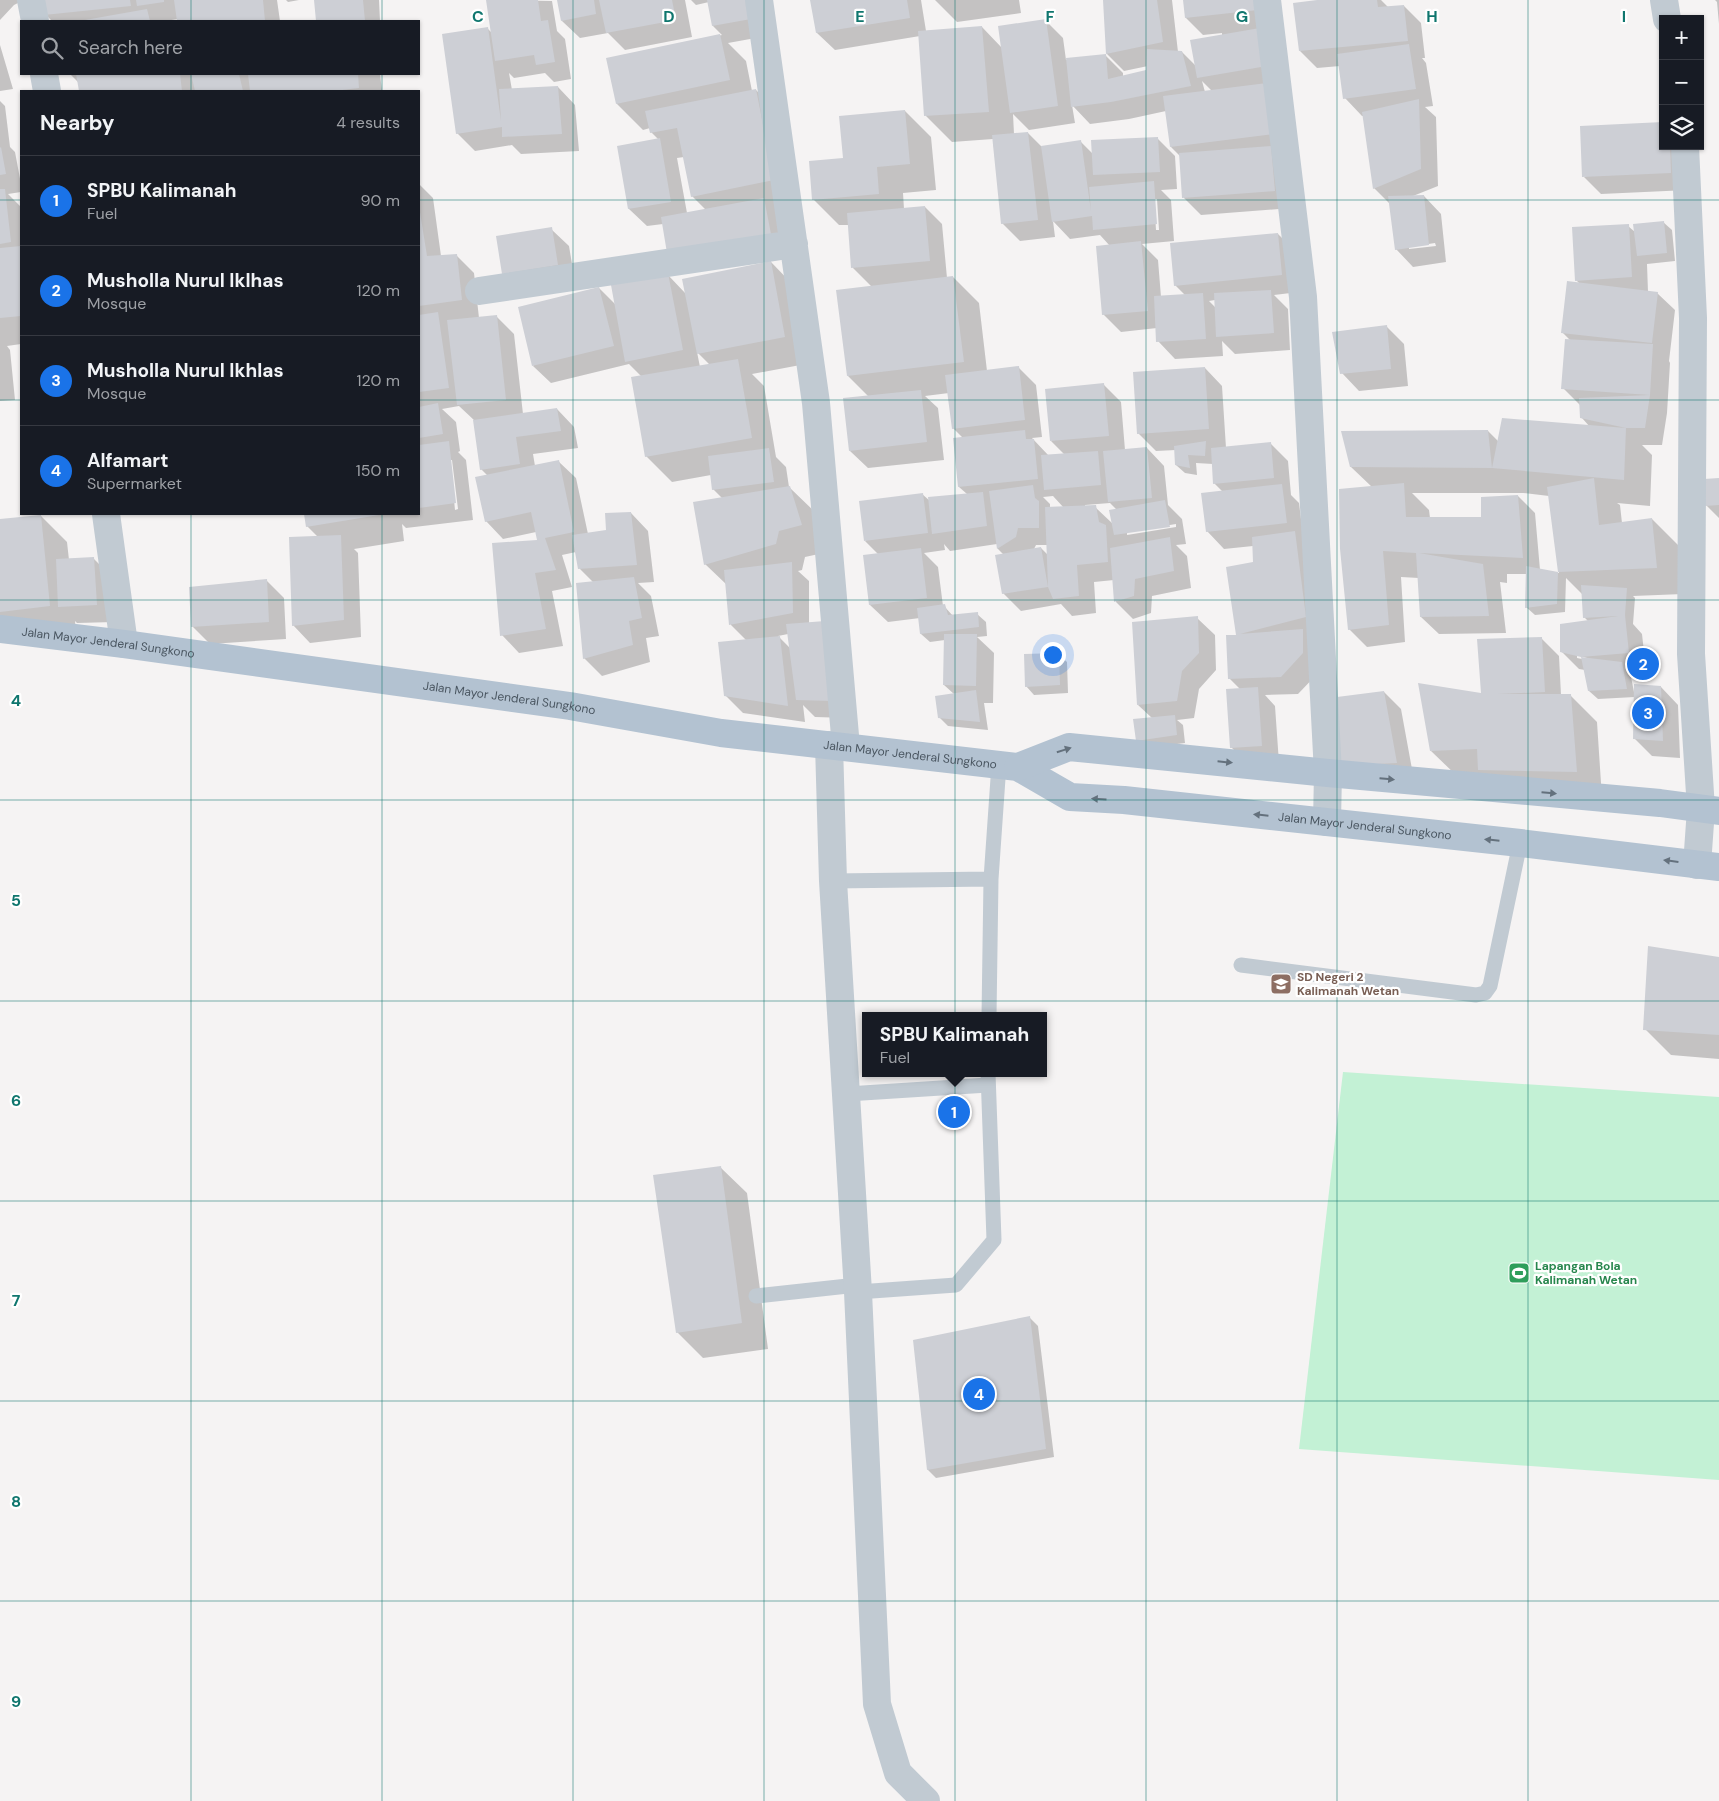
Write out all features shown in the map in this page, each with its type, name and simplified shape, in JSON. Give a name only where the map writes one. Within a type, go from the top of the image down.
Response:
[{"type":"main road","name":"Jalan Mayor Jenderal Sungkono","points":[[0,629],[124,644],[570,706],[721,733],[1009,765],[1070,797],[1124,800],[1520,843],[1708,866]]},
{"type":"main road","name":"Jalan Mayor Jenderal Sungkono","points":[[1009,765],[1069,747],[1660,803],[1710,810]]},
{"type":"street","points":[[32,0],[35,20]]},
{"type":"street","points":[[759,0],[816,403],[837,746],[833,881],[858,1289],[877,1704],[898,1773],[926,1801]]},
{"type":"street","points":[[1268,0],[1303,297],[1328,773],[1327,822]]},
{"type":"street","points":[[1664,0],[1666,15]]},
{"type":"street","points":[[44,75],[47,90]]},
{"type":"street","points":[[1685,150],[1693,318],[1691,654],[1710,810],[1708,866]]},
{"type":"street","points":[[479,290],[794,244]]},
{"type":"street","points":[[106,515],[124,644]]},
{"type":"lane","points":[[989,1012],[991,879],[1009,765]]},
{"type":"lane","points":[[1241,966],[1476,995],[1485,993],[1490,986],[1520,843]]},
{"type":"lane","points":[[833,881],[991,879]]},
{"type":"lane","points":[[756,1296],[956,1285],[994,1240],[988,1079],[847,1094]]},
{"type":"green space","name":"Lapangan Bola Kalimanah Wetan","points":[[1343,1072],[1719,1097],[1719,1480],[1299,1449]]},
{"type":"building","points":[[42,0],[130,0],[131,6],[44,15]]},
{"type":"building","points":[[136,0],[164,0],[164,2],[137,6]]},
{"type":"building","points":[[174,0],[263,0],[265,20],[177,20]]},
{"type":"building","points":[[314,0],[363,0],[365,20],[316,20]]},
{"type":"building","points":[[486,0],[538,0],[541,21],[548,20],[555,62],[536,65],[534,55],[495,61]]},
{"type":"building","points":[[557,0],[594,0],[596,14],[561,21]]},
{"type":"building","points":[[599,0],[672,0],[676,20],[606,33]]},
{"type":"building","points":[[707,0],[747,0],[751,19],[712,26]]},
{"type":"building","points":[[810,0],[907,0],[910,18],[816,33]]},
{"type":"building","points":[[1103,0],[1157,0],[1163,42],[1106,54]]},
{"type":"building","points":[[1183,0],[1257,0],[1258,10],[1185,18]]},
{"type":"building","points":[[1317,0],[1377,0],[1378,7],[1404,5],[1408,41],[1299,51],[1293,3]]},
{"type":"building","points":[[147,9],[150,20],[85,20]]},
{"type":"building","points":[[1046,19],[1058,106],[1010,113],[998,26]]},
{"type":"building","points":[[982,26],[989,112],[924,116],[918,31]]},
{"type":"building","points":[[488,27],[501,121],[499,89],[558,86],[562,134],[502,137],[502,127],[456,134],[442,34]]},
{"type":"building","points":[[1260,28],[1267,66],[1197,78],[1190,40]]},
{"type":"building","points":[[720,34],[730,80],[616,104],[606,58]]},
{"type":"building","points":[[1409,44],[1416,89],[1343,99],[1337,54]]},
{"type":"building","points":[[1147,49],[1182,51],[1191,86],[1111,102],[1071,107],[1066,58],[1106,54],[1108,79],[1146,70]]},
{"type":"building","points":[[76,75],[180,75],[182,90],[79,90]]},
{"type":"building","points":[[191,75],[239,75],[243,90],[195,90]]},
{"type":"building","points":[[248,75],[358,75],[359,88],[342,90],[250,90]]},
{"type":"building","points":[[1267,83],[1274,134],[1170,147],[1163,96]]},
{"type":"building","points":[[756,89],[774,180],[691,197],[677,128],[650,133],[645,111]]},
{"type":"building","points":[[1419,99],[1421,169],[1373,189],[1362,112]]},
{"type":"building","points":[[905,110],[910,164],[877,167],[879,194],[812,200],[809,161],[843,158],[839,116]]},
{"type":"building","points":[[1659,122],[1659,150],[1670,150],[1671,173],[1582,177],[1580,126]]},
{"type":"building","points":[[1028,132],[1038,220],[1001,224],[992,135]]},
{"type":"building","points":[[1158,137],[1160,172],[1093,175],[1091,140]]},
{"type":"building","points":[[660,138],[671,202],[628,209],[617,146]]},
{"type":"building","points":[[1081,140],[1091,211],[1089,187],[1154,181],[1157,224],[1093,230],[1092,216],[1052,222],[1041,146]]},
{"type":"building","points":[[1271,146],[1275,191],[1182,198],[1179,153]]},
{"type":"building","points":[[0,148],[6,174],[0,175]]},
{"type":"building","points":[[0,189],[5,189],[11,242],[0,244]]},
{"type":"building","points":[[1424,195],[1429,245],[1395,250],[1388,196]]},
{"type":"building","points":[[764,198],[771,234],[667,253],[661,217]]},
{"type":"building","points":[[925,206],[930,261],[851,268],[847,213]]},
{"type":"building","points":[[420,212],[427,256],[457,254],[462,300],[420,306]]},
{"type":"building","points":[[1664,221],[1667,253],[1637,256],[1633,224]]},
{"type":"building","points":[[1629,224],[1632,277],[1575,281],[1572,227]]},
{"type":"building","points":[[552,227],[558,265],[502,274],[496,236]]},
{"type":"building","points":[[1278,233],[1282,275],[1174,286],[1170,243]]},
{"type":"building","points":[[1141,241],[1148,311],[1102,315],[1096,246]]},
{"type":"building","points":[[20,246],[20,316],[0,318],[0,248]]},
{"type":"building","points":[[771,261],[785,337],[697,354],[682,279]]},
{"type":"building","points":[[668,273],[683,350],[625,362],[611,285]]},
{"type":"building","points":[[953,276],[964,362],[847,376],[836,290]]},
{"type":"building","points":[[1567,281],[1658,292],[1652,343],[1561,333]]},
{"type":"building","points":[[599,287],[614,346],[532,366],[518,307]]},
{"type":"building","points":[[1271,290],[1274,333],[1216,337],[1214,293]]},
{"type":"building","points":[[1203,293],[1206,339],[1156,342],[1154,296]]},
{"type":"building","points":[[438,312],[449,388],[420,392],[420,315]]},
{"type":"building","points":[[497,315],[506,400],[457,405],[447,320]]},
{"type":"building","points":[[1387,325],[1391,369],[1340,374],[1332,332]]},
{"type":"building","points":[[1565,339],[1653,344],[1650,395],[1561,389]]},
{"type":"building","points":[[738,359],[752,438],[645,457],[631,377]]},
{"type":"building","points":[[1019,366],[1025,420],[952,429],[945,375]]},
{"type":"building","points":[[1205,367],[1209,429],[1137,434],[1133,372]]},
{"type":"building","points":[[1104,383],[1109,436],[1050,441],[1045,389]]},
{"type":"building","points":[[921,390],[927,442],[849,451],[843,398]]},
{"type":"building","points":[[1650,395],[1645,428],[1626,428],[1580,418],[1579,398]]},
{"type":"building","points":[[438,403],[443,434],[420,438],[420,407]]},
{"type":"building","points":[[557,408],[561,431],[516,437],[520,464],[480,470],[473,420]]},
{"type":"building","points":[[1502,418],[1626,428],[1624,480],[1492,468]]},
{"type":"building","points":[[1025,430],[1026,439],[1034,439],[1038,479],[958,487],[953,438]]},
{"type":"building","points":[[1488,430],[1492,468],[1350,467],[1341,431]]},
{"type":"building","points":[[449,441],[456,503],[420,508],[420,445]]},
{"type":"building","points":[[1206,441],[1205,456],[1188,455],[1190,468],[1175,465],[1174,446]]},
{"type":"building","points":[[1271,442],[1274,478],[1213,484],[1211,448]]},
{"type":"building","points":[[1147,447],[1152,498],[1108,502],[1103,451]]},
{"type":"building","points":[[769,448],[774,482],[712,490],[708,456]]},
{"type":"building","points":[[1098,451],[1101,485],[1044,490],[1041,455]]},
{"type":"building","points":[[559,460],[574,532],[545,538],[556,570],[535,573],[546,629],[500,636],[492,543],[537,540],[531,512],[485,522],[475,477]]},
{"type":"building","points":[[1594,478],[1599,525],[1652,518],[1657,568],[1558,572],[1547,487]]},
{"type":"building","points":[[1719,478],[1719,505],[1705,506],[1704,479]]},
{"type":"building","points":[[1404,483],[1406,517],[1481,517],[1481,497],[1518,495],[1523,558],[1419,553],[1483,564],[1489,616],[1420,617],[1416,553],[1383,551],[1389,625],[1348,630],[1340,549],[1339,489]]},
{"type":"building","points":[[1282,484],[1287,523],[1206,532],[1201,493]]},
{"type":"building","points":[[1033,485],[1035,498],[1039,501],[1039,528],[1018,528],[1016,537],[997,549],[989,491]]},
{"type":"building","points":[[790,486],[802,525],[779,531],[776,544],[704,565],[693,502]]},
{"type":"building","points":[[983,492],[987,526],[932,534],[928,497]]},
{"type":"building","points":[[923,493],[928,533],[864,541],[859,501]]},
{"type":"building","points":[[1165,500],[1170,527],[1114,535],[1109,510]]},
{"type":"building","points":[[1096,505],[1099,522],[1106,525],[1108,562],[1077,565],[1079,596],[1053,599],[1048,587],[1045,507]]},
{"type":"building","points":[[631,512],[637,565],[578,569],[572,535],[606,530],[605,513]]},
{"type":"building","points":[[41,515],[50,606],[0,612],[0,519]]},
{"type":"building","points":[[304,515],[379,515],[306,527]]},
{"type":"building","points":[[1295,531],[1306,617],[1236,635],[1226,567],[1253,562],[1252,537]]},
{"type":"building","points":[[341,535],[344,620],[292,626],[289,537]]},
{"type":"building","points":[[1170,537],[1174,571],[1135,579],[1134,596],[1114,602],[1110,548]]},
{"type":"building","points":[[1041,547],[1048,587],[1002,594],[995,555]]},
{"type":"building","points":[[921,548],[927,598],[869,605],[863,555]]},
{"type":"building","points":[[94,557],[97,605],[58,607],[56,559]]},
{"type":"building","points":[[792,562],[793,613],[729,625],[724,570]]},
{"type":"building","points":[[1526,566],[1558,572],[1557,604],[1525,608]]},
{"type":"building","points":[[634,577],[642,618],[629,621],[633,645],[583,659],[576,583]]},
{"type":"building","points":[[267,579],[269,622],[191,627],[189,587]]},
{"type":"building","points":[[1581,585],[1627,588],[1625,615],[1629,653],[1581,657],[1560,652],[1560,624],[1618,616],[1583,618]]},
{"type":"building","points":[[945,604],[948,615],[978,612],[979,627],[920,634],[917,608]]},
{"type":"building","points":[[1198,616],[1199,653],[1182,671],[1177,701],[1137,705],[1132,622]]},
{"type":"building","points":[[825,621],[832,701],[796,700],[786,624]]},
{"type":"building","points":[[1303,629],[1303,653],[1281,677],[1228,679],[1226,635]]},
{"type":"building","points":[[944,634],[977,634],[976,686],[943,685]]},
{"type":"building","points":[[780,636],[788,706],[724,696],[718,642]]},
{"type":"building","points":[[1542,637],[1545,692],[1498,694],[1571,694],[1577,772],[1478,770],[1477,749],[1430,751],[1418,683],[1481,693],[1477,639]]},
{"type":"building","points":[[1059,653],[1060,685],[1025,687],[1024,654]]},
{"type":"building","points":[[1581,657],[1622,662],[1627,689],[1588,691]]},
{"type":"building","points":[[1634,684],[1661,686],[1663,741],[1633,739]]},
{"type":"building","points":[[1258,687],[1262,746],[1230,748],[1226,689]]},
{"type":"building","points":[[976,690],[980,722],[938,718],[935,696]]},
{"type":"building","points":[[1384,691],[1397,763],[1335,766],[1337,697]]},
{"type":"building","points":[[1175,715],[1177,735],[1136,741],[1133,719]]},
{"type":"building","points":[[1648,946],[1719,957],[1719,1035],[1643,1030]]},
{"type":"building","points":[[721,1166],[742,1323],[676,1333],[653,1175]]},
{"type":"building","points":[[1030,1316],[1046,1449],[927,1470],[913,1340]]},
{"type":"place","name":"Musholla Nurul Iklhas","points":[[1643,664]]},
{"type":"place","name":"Musholla Nurul Ikhlas","points":[[1648,713]]},
{"type":"place","name":"SD Negeri 2 Kalimanah Wetan","points":[[1281,984]]},
{"type":"place","name":"SPBU Kalimanah","points":[[954,1112]]},
{"type":"place","name":"Lapangan Bola Kalimanah Wetan","points":[[1519,1273]]},
{"type":"place","name":"Alfamart","points":[[979,1394]]}]
